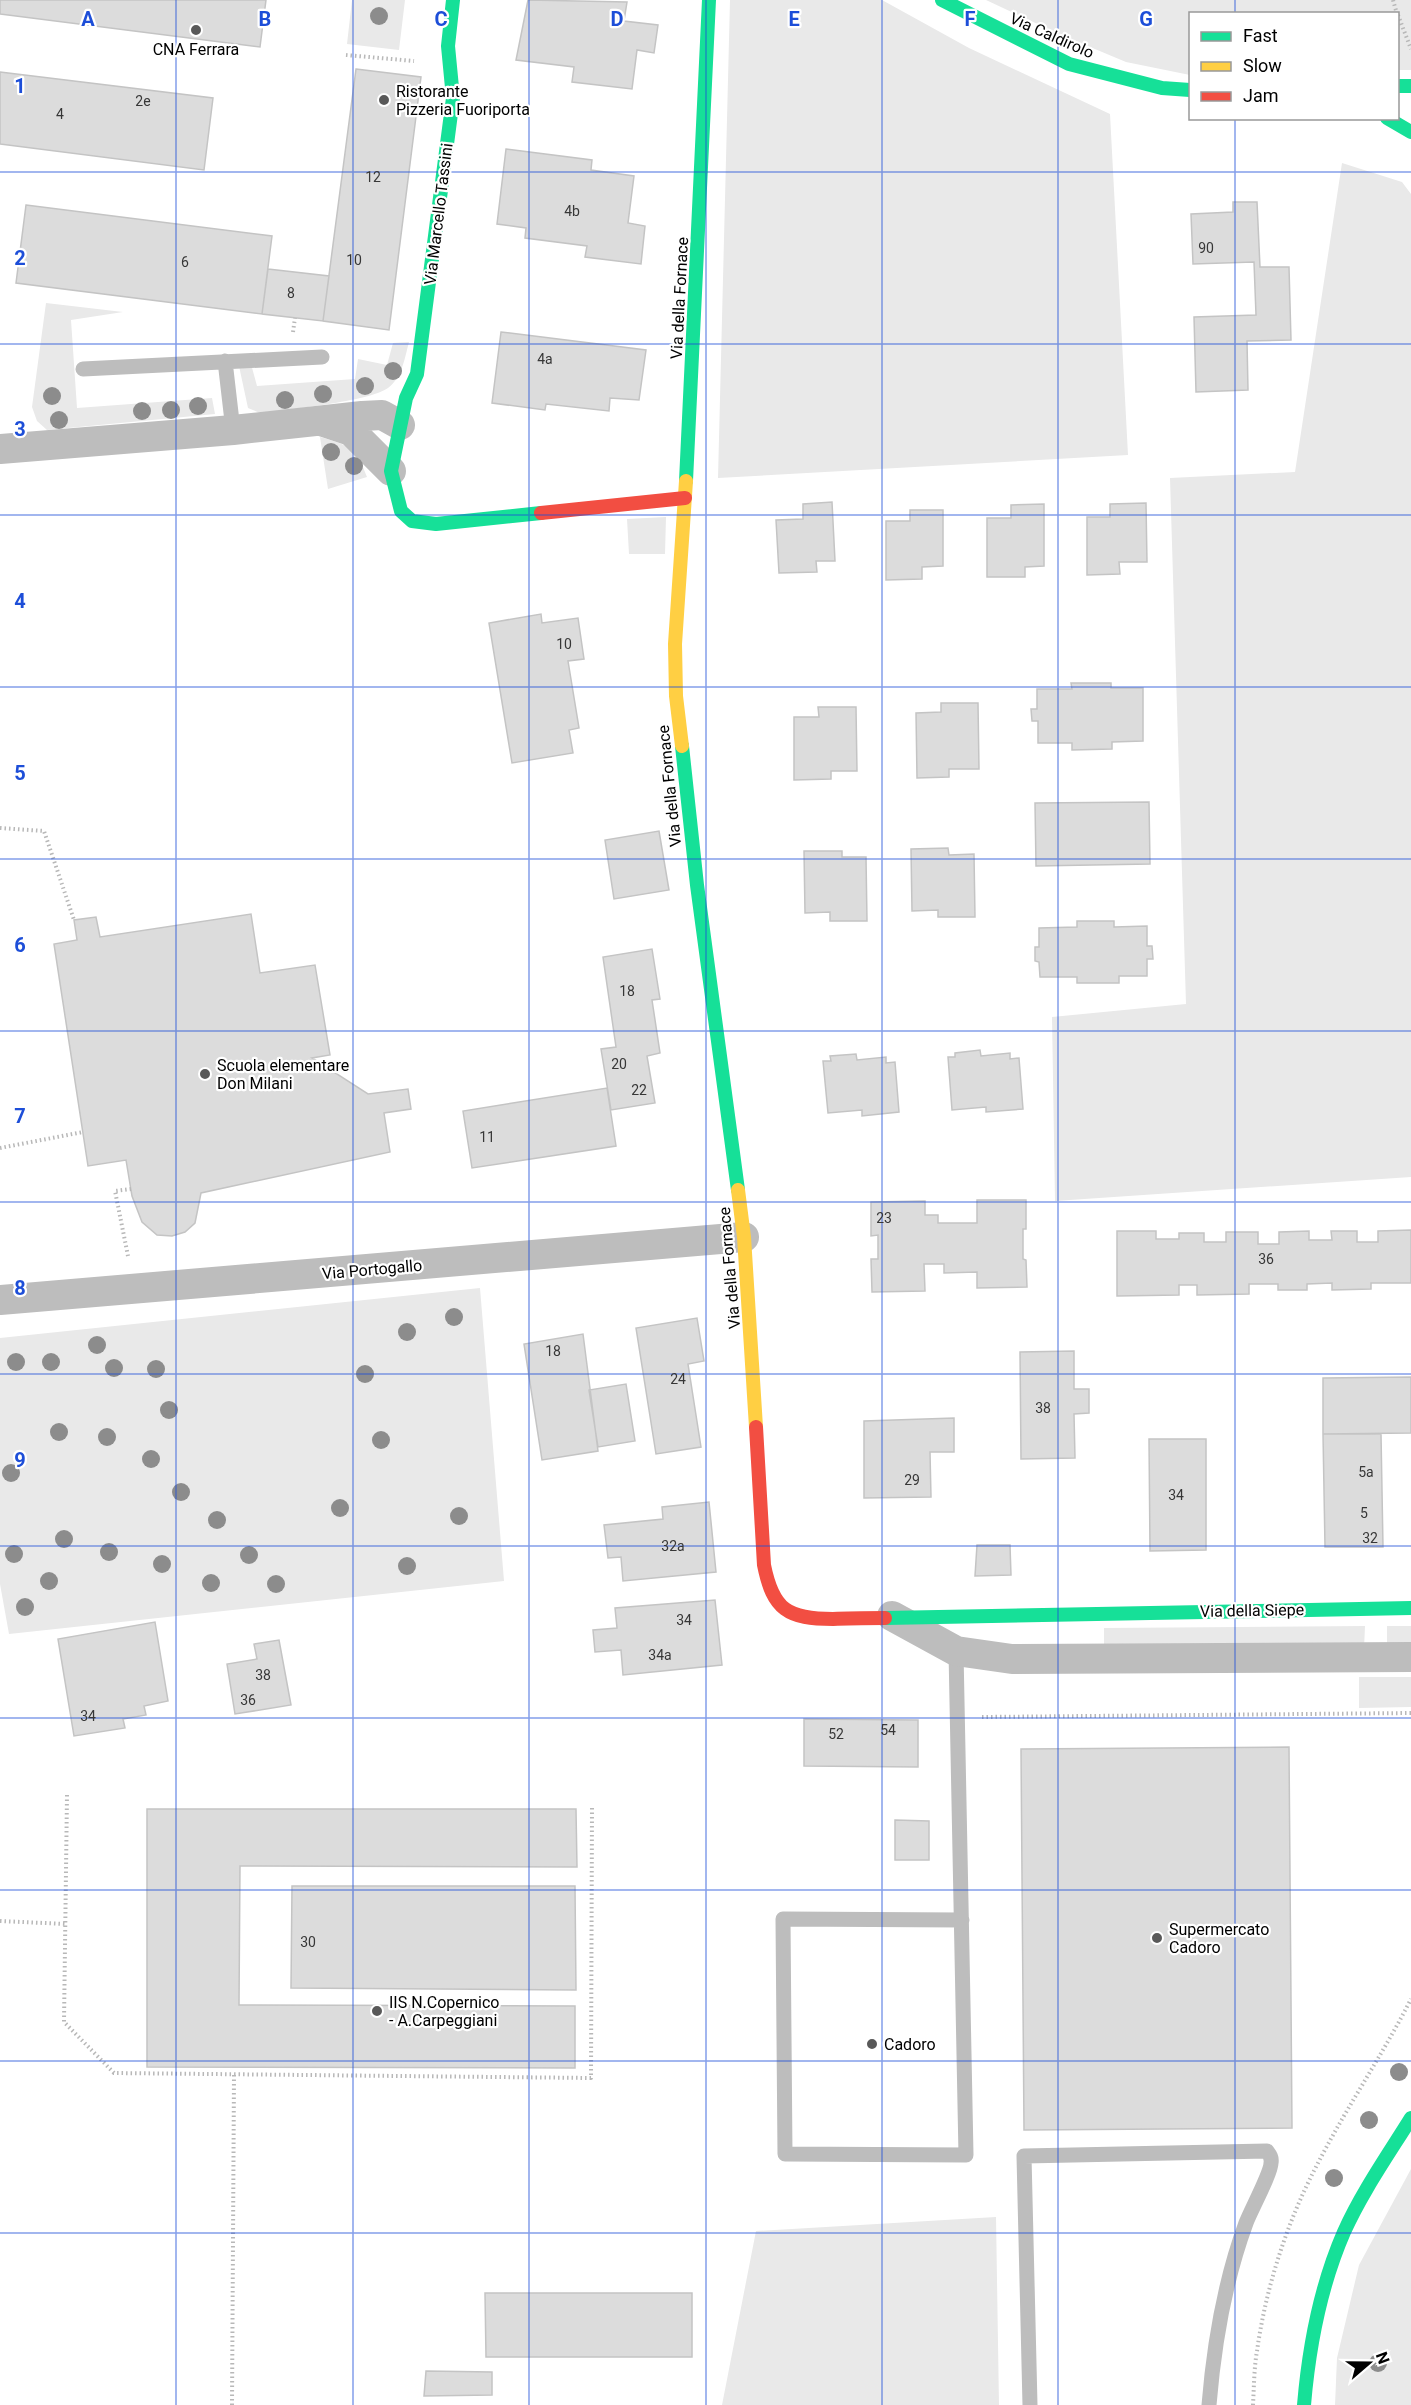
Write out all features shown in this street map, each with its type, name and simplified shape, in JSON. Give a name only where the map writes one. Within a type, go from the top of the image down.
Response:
[{"type":"street","name":"Via Marcello Tassini","points":[[453,0],[448,46],[453,98],[417,374],[406,398],[391,471],[401,511],[412,521],[436,524],[685,498]]},
{"type":"street","name":"Via della Fornace","points":[[709,0],[685,498],[675,644],[679,730],[696,885],[744,1237],[764,1565]]},
{"type":"street","name":"Via Caldirolo","points":[[942,0],[1069,64],[1162,88],[1189,90]]},
{"type":"street","points":[[1390,120],[1411,132]]},
{"type":"street","points":[[0,449],[382,415],[400,425]]},
{"type":"street","points":[[321,421],[351,431],[391,471]]},
{"type":"street","name":"Via Portogallo","points":[[0,1300],[744,1237]]},
{"type":"street","name":"Via della Siepe","points":[[764,1565],[768,1587],[776,1603],[790,1613],[806,1619],[1411,1608]]},
{"type":"street","points":[[1092,1612],[1093,1658]]},
{"type":"street","points":[[1012,1614],[1012,1659]]},
{"type":"street","points":[[892,1616],[956,1651],[1012,1659],[1411,1657]]},
{"type":"street","points":[[1304,2405],[1311,2338],[1319,2301],[1332,2265],[1345,2231],[1364,2195],[1411,2118]]},
{"type":"lane","points":[[83,369],[322,357]]},
{"type":"lane","points":[[225,361],[233,430]]},
{"type":"lane","points":[[956,1651],[958,1717],[962,1920],[966,2155],[785,2154],[783,1919],[962,1920]]},
{"type":"lane","points":[[1030,2405],[1024,2156],[1267,2151],[1271,2157],[1271,2168],[1246,2224],[1232,2268],[1212,2371],[1209,2405]]},
{"type":"path","points":[[1399,19],[1411,50]]},
{"type":"path","points":[[346,55],[449,65]]},
{"type":"path","points":[[0,828],[44,831],[74,920]]},
{"type":"path","points":[[0,1148],[83,1132]]},
{"type":"path","points":[[131,1189],[115,1191],[135,1289]]},
{"type":"path","points":[[958,1717],[1411,1713]]},
{"type":"path","points":[[67,1795],[63,2022],[114,2073],[591,2078],[592,1806]]},
{"type":"path","points":[[0,1921],[66,1924]]},
{"type":"path","points":[[1252,2405],[1257,2350],[1269,2292],[1291,2222],[1316,2165],[1392,2036],[1411,1999]]},
{"type":"path","points":[[232,2405],[234,2074]]},
{"type":"shaded area","points":[[352,0],[405,0],[399,50],[347,44]]},
{"type":"shaded area","points":[[730,0],[882,0],[969,48],[1110,114],[1128,455],[718,478]]},
{"type":"shaded area","points":[[986,0],[1411,0],[1411,70],[1399,70],[1399,12],[1189,12],[1189,75],[1126,62]]},
{"type":"shaded area","points":[[1342,163],[1402,182],[1411,194],[1411,1177],[1055,1201],[1052,1017],[1186,1004],[1170,478],[1295,472]]},
{"type":"shaded area","points":[[46,303],[123,312],[71,320],[77,408],[212,398],[215,414],[47,430],[37,421],[32,407]]},
{"type":"shaded area","points":[[409,342],[397,379],[388,388],[378,393],[346,401],[260,413],[248,408],[239,366],[251,364],[257,386],[355,379],[358,359],[387,365],[393,343]]},
{"type":"shaded area","points":[[320,437],[351,449],[359,459],[367,477],[328,489]]},
{"type":"shaded area","points":[[666,517],[665,554],[629,554],[627,519]]},
{"type":"shaded area","points":[[480,1288],[504,1581],[9,1634],[0,1584],[0,1338]]},
{"type":"shaded area","points":[[1365,1626],[1364,1649],[1104,1649],[1104,1628]]},
{"type":"shaded area","points":[[1387,1626],[1411,1626],[1411,1645],[1387,1645]]},
{"type":"shaded area","points":[[1359,1677],[1411,1677],[1411,1707],[1359,1708]]},
{"type":"shaded area","points":[[1411,2169],[1411,2405],[1335,2405],[1337,2358],[1359,2265]]},
{"type":"shaded area","points":[[996,2217],[999,2405],[722,2405],[756,2231]]},
{"type":"building","name":"CNA Ferrara","points":[[0,0],[266,0],[260,47],[0,14]]},
{"type":"building","points":[[528,0],[627,2],[624,21],[658,25],[654,53],[637,50],[632,89],[572,82],[574,67],[516,60]]},
{"type":"building","points":[[356,69],[421,77],[389,330],[323,321]]},
{"type":"building","points":[[0,72],[213,98],[204,170],[0,144]]},
{"type":"building","points":[[506,149],[592,160],[591,170],[634,176],[628,223],[645,226],[641,264],[585,257],[587,246],[525,238],[526,228],[497,224]]},
{"type":"building","points":[[1233,202],[1257,202],[1260,267],[1289,267],[1291,340],[1247,341],[1248,390],[1196,392],[1194,317],[1256,315],[1254,262],[1193,264],[1191,214],[1233,212]]},
{"type":"building","points":[[26,205],[272,236],[262,314],[16,283]]},
{"type":"building","points":[[268,269],[329,276],[323,321],[262,314]]},
{"type":"building","points":[[501,332],[646,350],[639,400],[610,398],[609,411],[546,404],[545,410],[492,403]]},
{"type":"building","points":[[832,502],[835,561],[816,561],[817,572],[779,573],[776,520],[803,519],[803,504]]},
{"type":"building","points":[[1146,503],[1147,562],[1119,562],[1120,574],[1087,575],[1087,517],[1110,517],[1110,504]]},
{"type":"building","points":[[1044,504],[1044,566],[1025,567],[1025,577],[987,577],[987,518],[1011,518],[1011,505]]},
{"type":"building","points":[[910,510],[943,510],[943,566],[922,567],[922,579],[886,580],[886,521],[910,521]]},
{"type":"building","points":[[541,614],[542,623],[578,618],[584,659],[568,661],[579,728],[569,730],[573,753],[512,763],[489,623]]},
{"type":"building","points":[[1071,683],[1111,683],[1111,688],[1143,688],[1143,741],[1112,742],[1112,749],[1072,750],[1072,743],[1038,743],[1038,721],[1032,721],[1031,709],[1037,709],[1037,689],[1072,689]]},
{"type":"building","points":[[941,703],[978,703],[979,769],[949,769],[949,777],[917,778],[916,713],[941,712]]},
{"type":"building","points":[[818,707],[856,707],[857,771],[831,771],[831,779],[794,780],[794,717],[819,717]]},
{"type":"building","points":[[1149,802],[1150,864],[1036,866],[1035,803]]},
{"type":"building","points":[[659,831],[669,890],[614,899],[605,840]]},
{"type":"building","points":[[948,848],[949,855],[974,854],[975,917],[938,917],[938,910],[912,911],[911,849]]},
{"type":"building","points":[[804,851],[842,851],[842,857],[866,857],[867,921],[830,921],[830,912],[805,913]]},
{"type":"building","name":"Scuola elementare Don Milani","points":[[251,914],[260,973],[315,965],[330,1055],[312,1058],[368,1094],[408,1089],[411,1109],[384,1113],[390,1152],[201,1193],[195,1223],[185,1232],[172,1236],[157,1235],[142,1222],[132,1196],[126,1160],[88,1166],[54,944],[77,940],[74,920],[96,917],[100,937]]},
{"type":"building","points":[[1077,921],[1114,921],[1114,927],[1147,926],[1147,946],[1152,946],[1153,959],[1147,959],[1147,976],[1119,976],[1119,983],[1077,983],[1077,977],[1040,977],[1039,962],[1035,961],[1035,947],[1039,947],[1039,928],[1077,927]]},
{"type":"building","points":[[652,949],[660,999],[652,1000],[660,1053],[647,1056],[655,1103],[611,1110],[601,1049],[616,1047],[603,957]]},
{"type":"building","points":[[980,1050],[981,1056],[1010,1053],[1010,1059],[1019,1058],[1023,1109],[986,1112],[986,1107],[952,1110],[948,1057],[955,1057],[955,1053]]},
{"type":"building","points":[[856,1054],[857,1060],[886,1057],[886,1063],[895,1062],[899,1112],[862,1116],[862,1110],[828,1113],[823,1061],[831,1061],[830,1056]]},
{"type":"building","points":[[607,1088],[616,1146],[472,1168],[463,1111]]},
{"type":"building","points":[[977,1200],[1026,1200],[1023,1259],[1026,1260],[1027,1287],[977,1288],[977,1272],[944,1273],[944,1264],[924,1264],[925,1291],[872,1292],[871,1259],[878,1259],[878,1235],[871,1236],[871,1202],[925,1201],[925,1215],[938,1215],[938,1223],[977,1223]]},
{"type":"building","points":[[1411,1230],[1411,1283],[1371,1283],[1371,1289],[1332,1290],[1332,1283],[1307,1284],[1307,1290],[1278,1290],[1278,1284],[1249,1284],[1249,1294],[1197,1295],[1197,1285],[1179,1285],[1179,1295],[1117,1296],[1117,1231],[1156,1231],[1156,1239],[1179,1239],[1179,1233],[1204,1233],[1204,1242],[1226,1242],[1226,1232],[1258,1232],[1258,1244],[1279,1244],[1279,1232],[1309,1231],[1309,1240],[1332,1240],[1331,1231],[1357,1231],[1357,1242],[1378,1242],[1378,1231]]},
{"type":"building","points":[[697,1318],[704,1361],[688,1364],[701,1447],[656,1454],[636,1328]]},
{"type":"building","points":[[583,1334],[598,1451],[542,1460],[524,1344]]},
{"type":"building","points":[[1074,1351],[1074,1389],[1089,1389],[1089,1413],[1074,1414],[1075,1458],[1021,1459],[1020,1352]]},
{"type":"building","points":[[1411,1377],[1411,1433],[1323,1434],[1323,1378]]},
{"type":"building","points":[[626,1384],[635,1441],[598,1447],[589,1390]]},
{"type":"building","points":[[954,1418],[954,1452],[930,1452],[931,1497],[864,1498],[864,1421]]},
{"type":"building","points":[[1323,1434],[1381,1434],[1383,1547],[1325,1547]]},
{"type":"building","points":[[1149,1439],[1206,1439],[1206,1550],[1150,1551]]},
{"type":"building","points":[[709,1502],[716,1572],[623,1581],[621,1557],[608,1558],[604,1525],[663,1519],[662,1507]]},
{"type":"building","points":[[977,1545],[1010,1545],[1011,1575],[975,1576]]},
{"type":"building","points":[[715,1600],[722,1665],[623,1675],[621,1650],[595,1652],[593,1630],[617,1628],[615,1608]]},
{"type":"building","points":[[155,1622],[168,1701],[144,1706],[146,1715],[123,1719],[125,1728],[74,1736],[58,1639]]},
{"type":"building","points":[[279,1640],[291,1705],[235,1714],[227,1664],[257,1659],[254,1644]]},
{"type":"building","points":[[804,1719],[918,1720],[918,1767],[804,1766]]},
{"type":"building","name":"Supermercato Cadoro","points":[[1289,1747],[1292,2128],[1024,2130],[1021,1749]]},
{"type":"building","points":[[147,1809],[576,1809],[577,1867],[240,1866],[239,2005],[575,2006],[575,2068],[147,2067]]},
{"type":"building","points":[[895,1820],[929,1821],[929,1860],[895,1860]]},
{"type":"building","points":[[292,1886],[575,1886],[576,1990],[291,1988]]},
{"type":"building","points":[[485,2293],[692,2293],[692,2357],[486,2357]]},
{"type":"building","points":[[426,2371],[492,2372],[492,2395],[424,2396]]},
{"type":"traffic: fast","points":[[453,0],[448,46],[453,98],[417,374],[406,398],[391,471],[401,511],[412,521],[436,524],[541,513]]},
{"type":"traffic: fast","points":[[686,481],[709,0]]},
{"type":"traffic: fast","points":[[942,0],[1069,64],[1162,88],[1189,90]]},
{"type":"traffic: fast","points":[[1399,86],[1411,86]]},
{"type":"traffic: fast","points":[[1390,120],[1411,132]]},
{"type":"traffic: fast","points":[[682,746],[697,885],[738,1190]]},
{"type":"traffic: fast","points":[[885,1618],[1411,1608]]},
{"type":"traffic: fast","points":[[1304,2405],[1317,2317],[1328,2274],[1344,2232],[1359,2203],[1411,2118]]},
{"type":"traffic: slow","points":[[682,746],[676,696],[675,644],[686,481]]},
{"type":"traffic: slow","points":[[738,1190],[744,1237],[756,1427]]},
{"type":"traffic: jam","points":[[541,513],[685,498]]},
{"type":"traffic: jam","points":[[756,1427],[764,1565],[772,1592],[778,1602],[794,1614],[817,1619],[885,1618]]},
{"type":"place","name":"CNA Ferrara","points":[[196,30]]},
{"type":"place","name":"Ristorante Pizzeria Fuoriporta","points":[[384,100]]},
{"type":"place","name":"Scuola elementare Don Milani","points":[[205,1074]]},
{"type":"place","name":"Supermercato Cadoro","points":[[1157,1938]]},
{"type":"place","name":"IIS N.Copernico - A.Carpeggiani","points":[[377,2011]]},
{"type":"place","name":"Cadoro","points":[[872,2044]]}]
